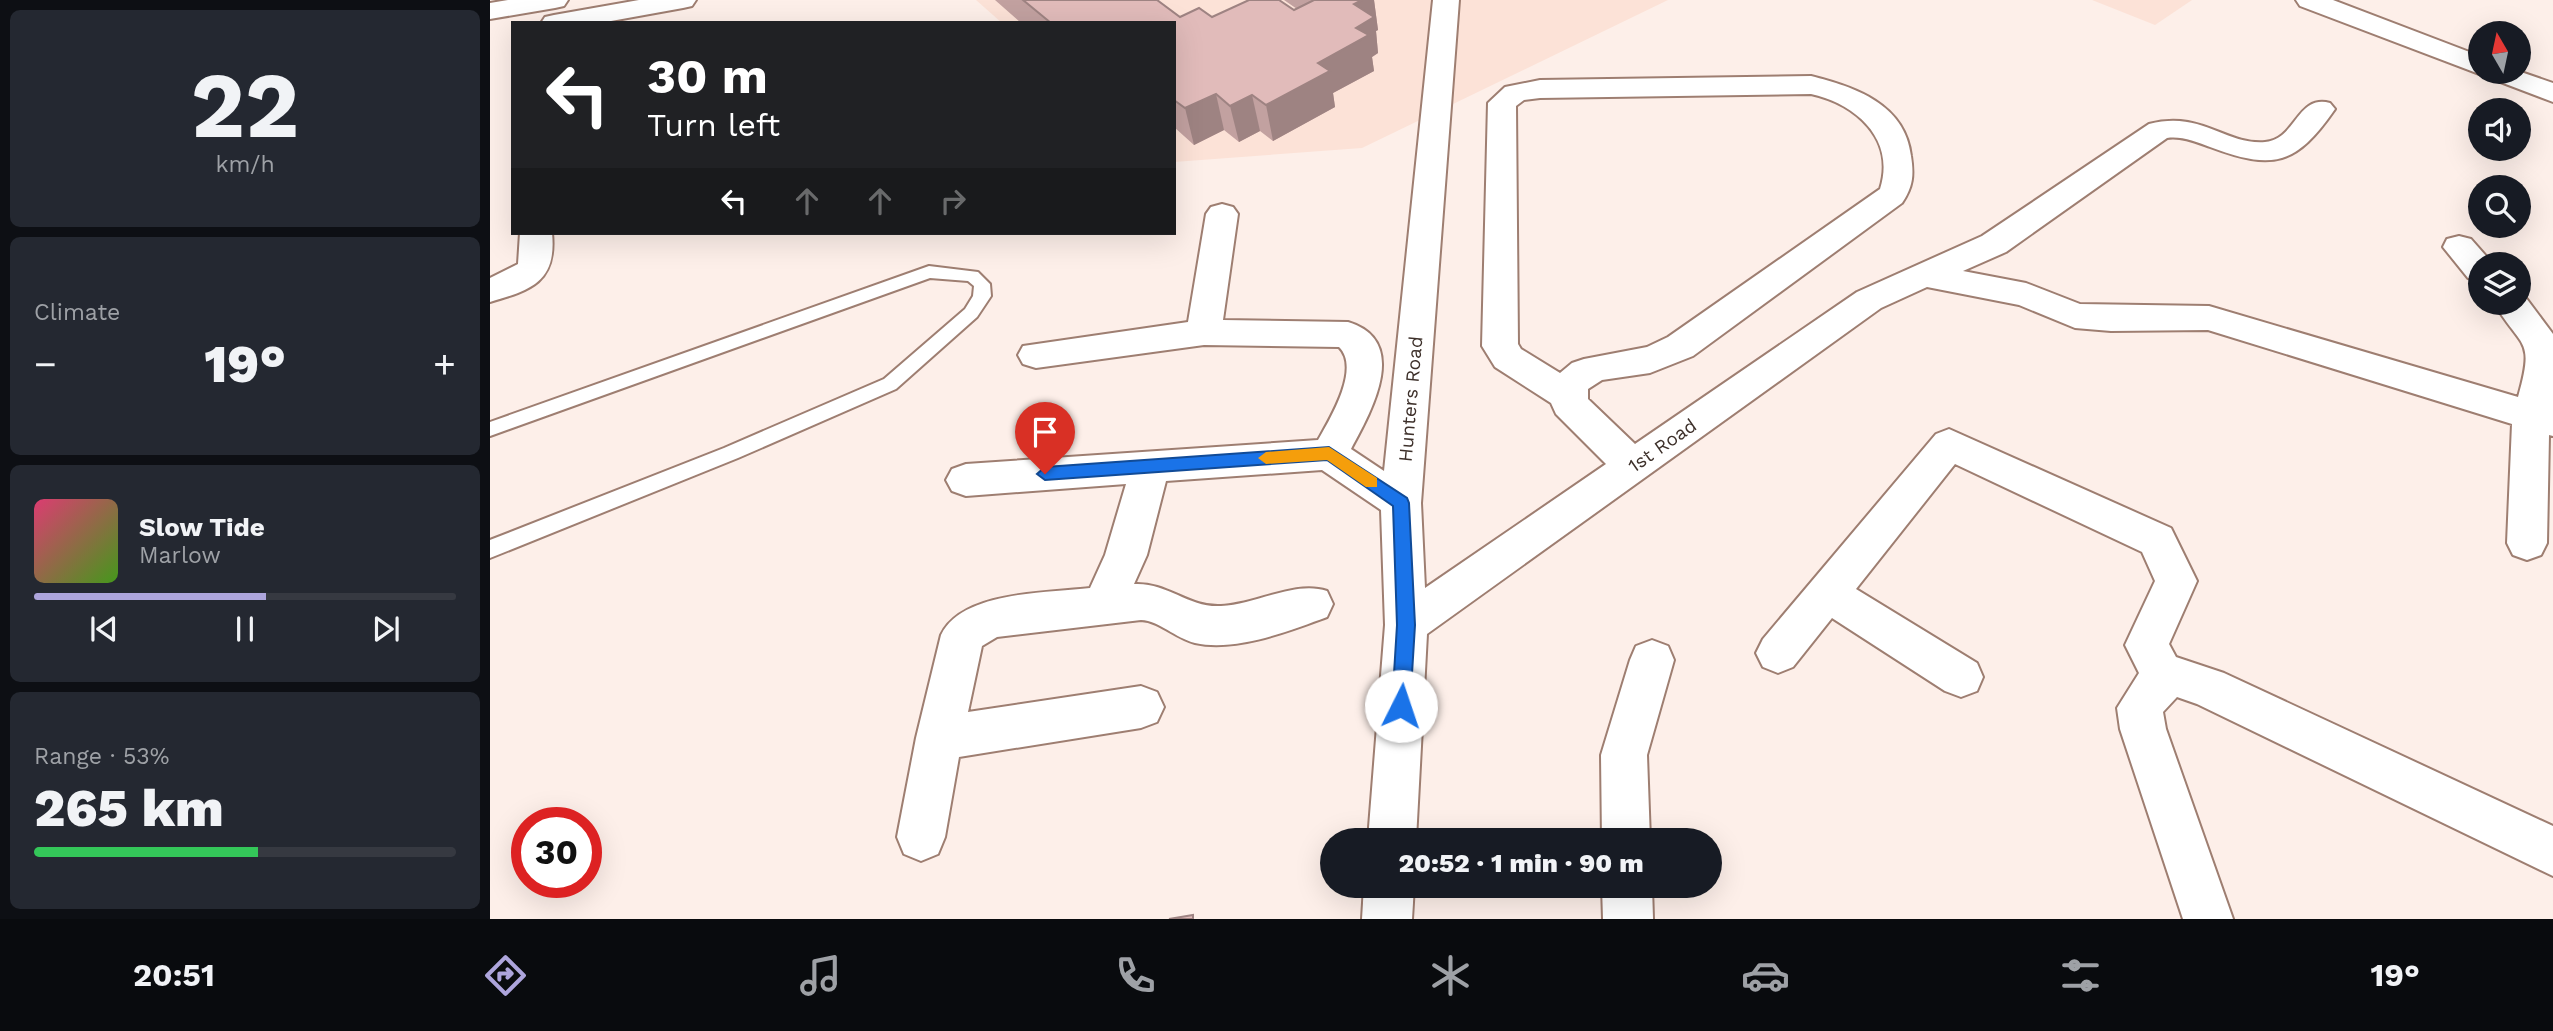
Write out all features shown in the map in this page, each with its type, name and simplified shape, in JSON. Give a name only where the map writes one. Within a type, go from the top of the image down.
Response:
[{"type":"street","points":[[490,11],[555,0]]},
{"type":"street","points":[[565,21],[683,0]]},
{"type":"street","name":"Hunters Road","points":[[1393,828],[1406,625],[1401,503],[1446,0]]},
{"type":"street","points":[[2309,0],[2468,61]]},
{"type":"street","points":[[2376,0],[2442,24]]},
{"type":"street","points":[[490,34],[511,30]]},
{"type":"street","points":[[2529,84],[2553,93]]},
{"type":"street","points":[[1568,396],[1508,358],[1500,346],[1503,103],[1510,97],[1540,89],[1811,85],[1854,97],[1882,121],[1891,133],[1898,157],[1896,189],[1891,195],[1685,344],[1648,360],[1587,370],[1573,382],[1568,396],[1569,404],[1633,466]]},
{"type":"street","name":"1st Road","points":[[1406,625],[1869,300],[1994,244],[2159,130],[2179,128],[2237,146],[2276,149],[2287,146],[2320,108]]},
{"type":"street","points":[[1204,332],[1222,214]]},
{"type":"street","points":[[490,290],[520,278],[536,265],[539,259],[537,235]]},
{"type":"street","points":[[1923,275],[2026,295],[2075,316],[2111,319],[2182,316],[2209,318],[2542,418]]},
{"type":"street","points":[[2522,315],[2543,347],[2545,364],[2542,418],[2527,543]]},
{"type":"street","points":[[1036,355],[1204,332],[1348,335],[1355,339],[1363,355],[1362,396],[1329,454]]},
{"type":"street","points":[[1778,653],[1949,444],[2157,540],[2176,581],[2147,645],[2164,679]]},
{"type":"street","points":[[966,480],[1329,454],[1401,503]]},
{"type":"street","points":[[1103,605],[1126,555],[1151,466]]},
{"type":"street","points":[[1826,593],[1961,677]]},
{"type":"street","points":[[921,837],[939,738],[963,635],[976,624],[989,618],[1103,605],[1149,603],[1162,605],[1192,623],[1228,625],[1312,604]]},
{"type":"street","points":[[1626,828],[1624,755],[1652,660]]},
{"type":"street","points":[[2208,919],[2143,729],[2140,708],[2152,690],[2164,679],[2177,677],[2208,687],[2553,851]]},
{"type":"street","points":[[939,738],[1141,707]]},
{"type":"street","points":[[1387,919],[1388,898]]},
{"type":"street","points":[[1627,898],[1628,919]]},
{"type":"lane","points":[[490,429],[929,272],[972,276],[982,284],[982,296],[971,313],[890,384],[731,453],[490,549]]},
{"type":"shaded area","points":[[976,0],[1668,0],[1362,148],[1176,162],[1176,21],[1000,21]]},
{"type":"shaded area","points":[[2092,0],[2192,0],[2155,25]]},
{"type":"building","points":[[1023,0],[1157,0],[1180,17],[1199,8],[1212,17],[1249,0],[1279,0],[1294,10],[1314,0],[1362,0],[1354,4],[1374,17],[1356,28],[1369,35],[1318,63],[1330,71],[1266,105],[1252,95],[1230,106],[1216,94],[1185,108],[1176,101],[1176,21],[1049,21]]},
{"type":"building","points":[[1193,915],[1193,919],[1169,919]]},
{"type":"slow traffic","points":[[1266,458],[1329,454],[1371,483]]},
{"type":"route","points":[[1045,474],[1329,454],[1401,503],[1406,625],[1401,706]]}]
